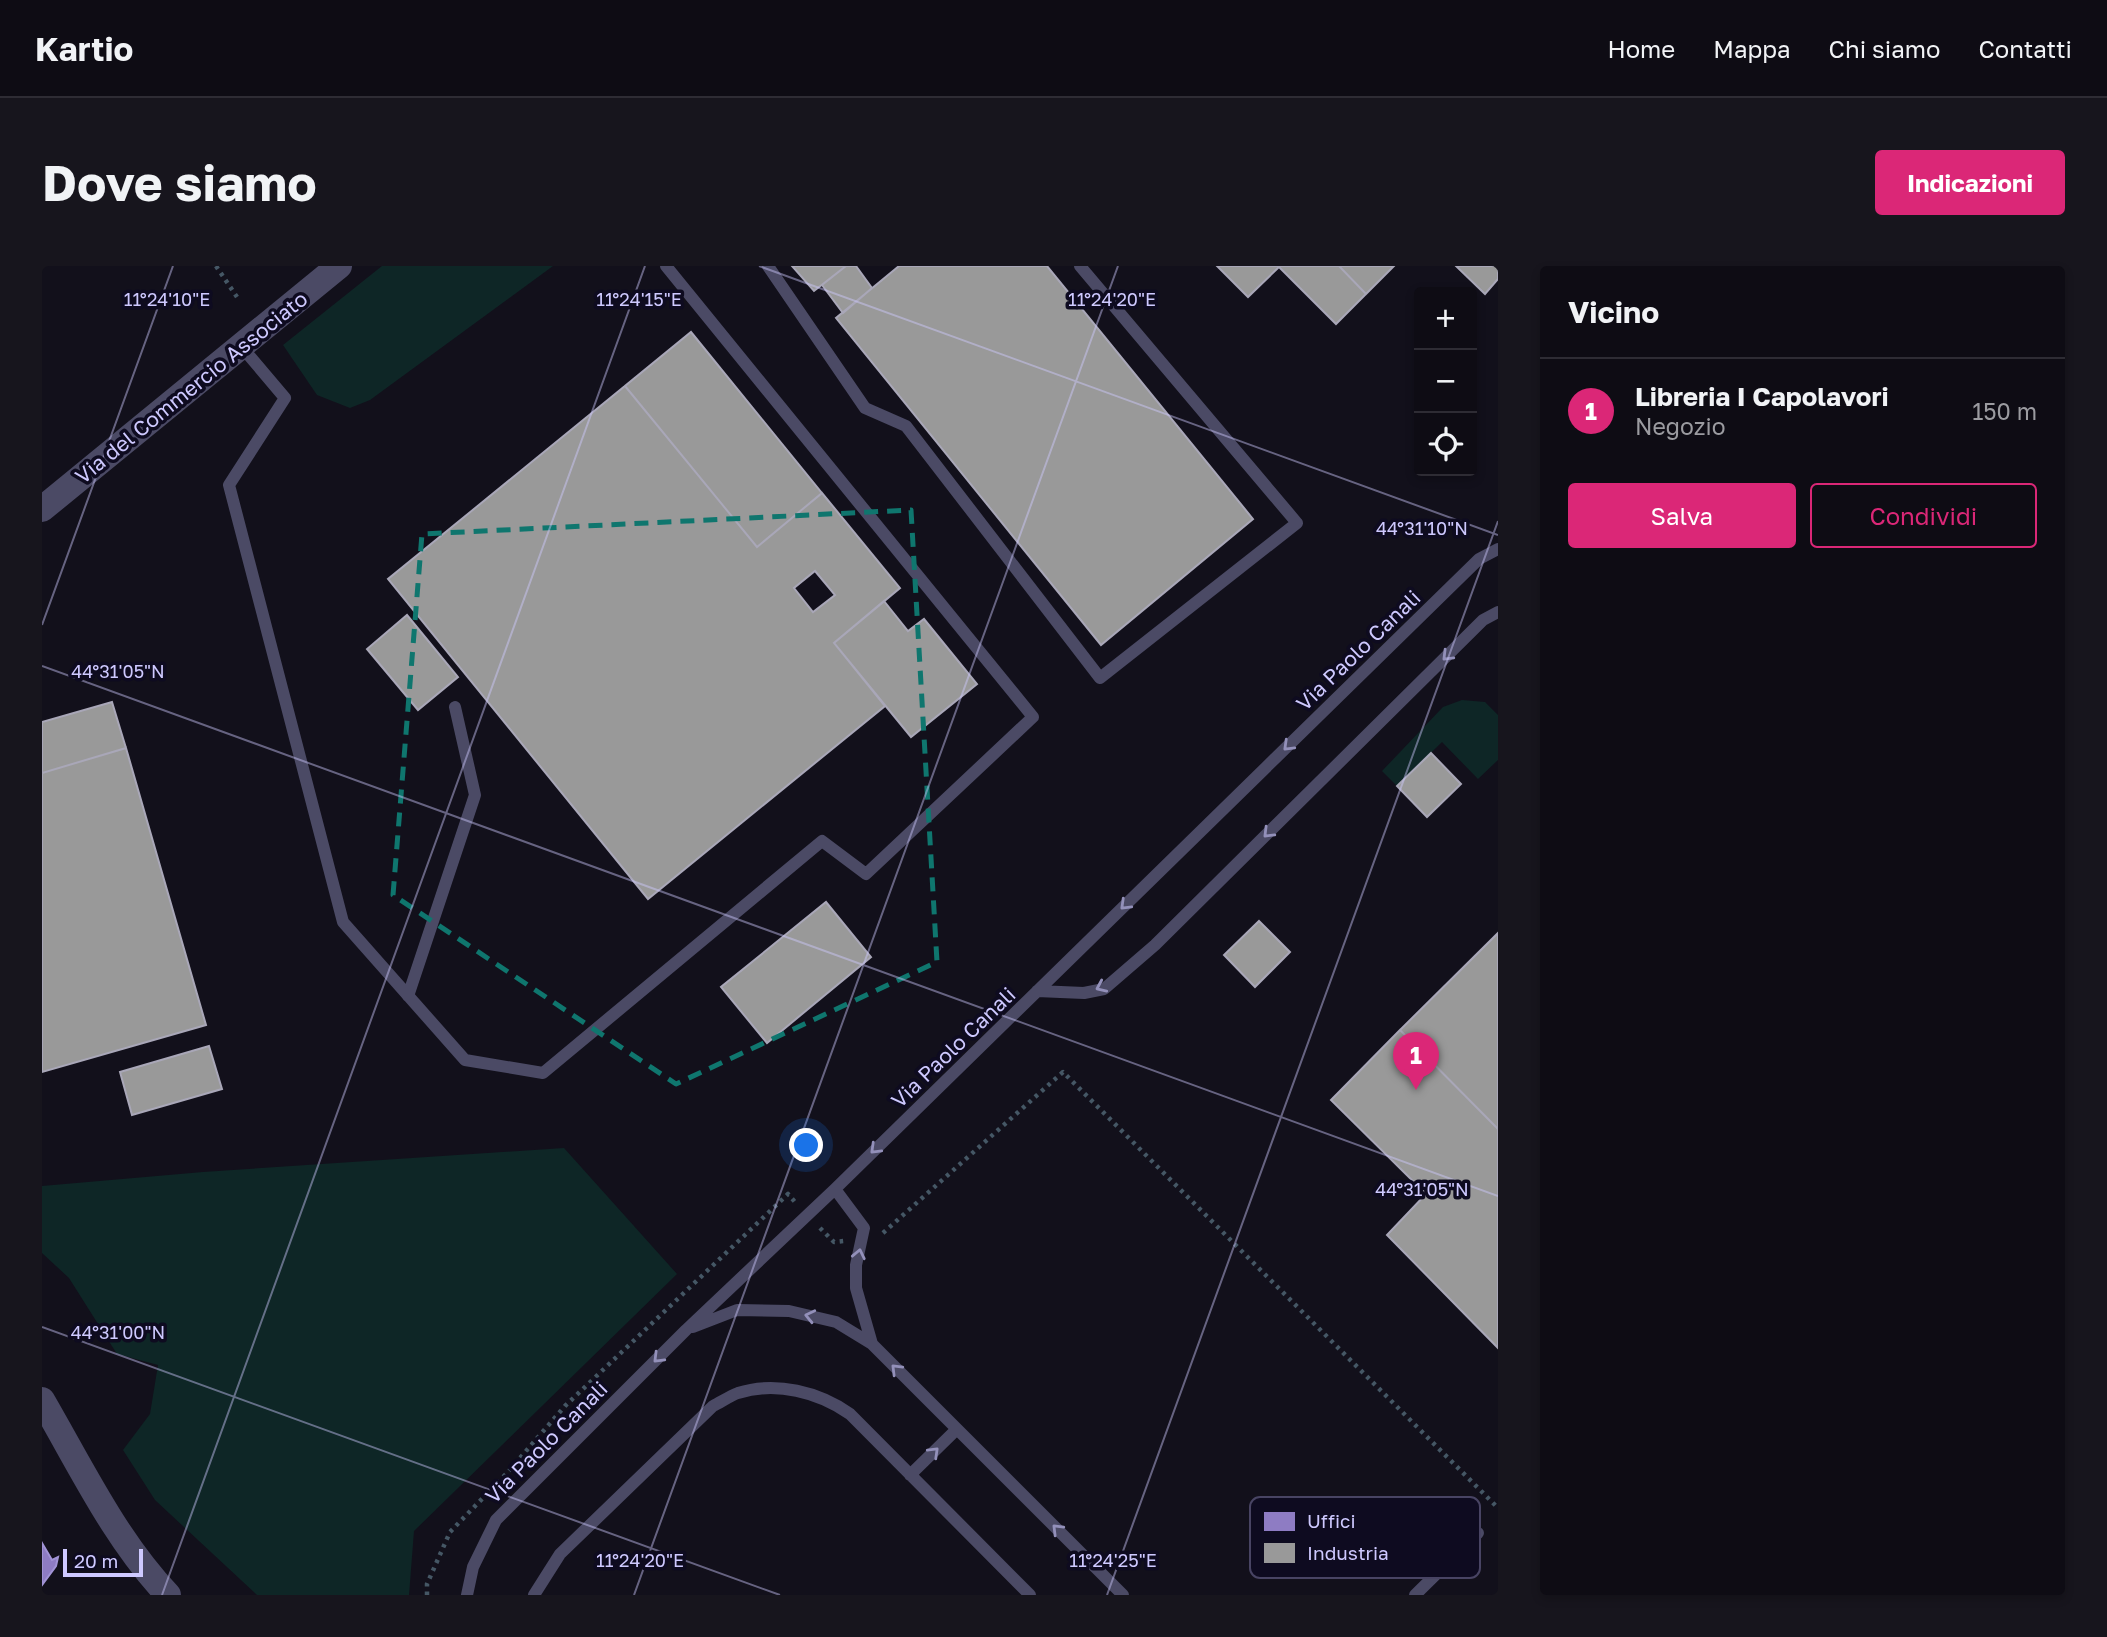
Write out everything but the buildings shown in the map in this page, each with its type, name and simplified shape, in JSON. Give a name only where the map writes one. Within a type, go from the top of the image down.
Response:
[{"type":"street","name":"Via del Commercio Associato","points":[[42,509],[339,266]]},
{"type":"street","points":[[42,1400],[97,1497],[142,1567],[168,1595]]},
{"type":"lane","points":[[241,346],[285,398],[229,485],[342,922],[464,1060],[543,1073],[822,841],[866,874],[1033,717],[666,266]]},
{"type":"lane","points":[[768,266],[865,408],[906,426],[1100,678],[1297,523],[1080,266]]},
{"type":"lane","name":"Via Paolo Canali","points":[[467,1595],[473,1567],[496,1520],[686,1330],[835,1189],[1479,559],[1498,549]]},
{"type":"lane","points":[[1037,991],[1084,993],[1104,989],[1154,945],[1483,620],[1498,612]]},
{"type":"lane","points":[[408,996],[475,795],[456,707]]},
{"type":"lane","points":[[835,1189],[864,1228],[856,1265],[856,1288],[872,1344]]},
{"type":"lane","points":[[686,1330],[737,1310],[789,1311],[836,1322],[872,1344],[1123,1595]]},
{"type":"lane","points":[[534,1595],[559,1554],[713,1406],[737,1393],[769,1388],[796,1390],[833,1402],[850,1414],[1030,1595]]},
{"type":"lane","points":[[910,1475],[957,1429]]},
{"type":"lane","points":[[1415,1595],[1433,1578]]},
{"type":"path","points":[[216,266],[239,300]]},
{"type":"path","points":[[834,1242],[881,1235],[1063,1072],[1498,1508]]},
{"type":"path","points":[[427,1595],[428,1584],[450,1532],[507,1473],[565,1406],[788,1194]]},
{"type":"highlighted area","points":[[911,510],[937,962],[676,1084],[393,895],[422,534]]},
{"type":"green space","points":[[382,266],[553,266],[370,400],[350,408],[317,395],[283,345]]},
{"type":"green space","points":[[1462,700],[1485,702],[1498,715],[1498,760],[1478,779],[1442,742],[1397,786],[1382,771],[1443,707]]},
{"type":"green space","points":[[564,1148],[677,1274],[414,1531],[409,1595],[257,1595],[155,1500],[123,1450],[150,1414],[158,1365],[117,1354],[69,1278],[42,1253],[42,1186],[203,1172]]},
{"type":"place","name":"Libreria I Capolavori","points":[[1416,1090]]}]
